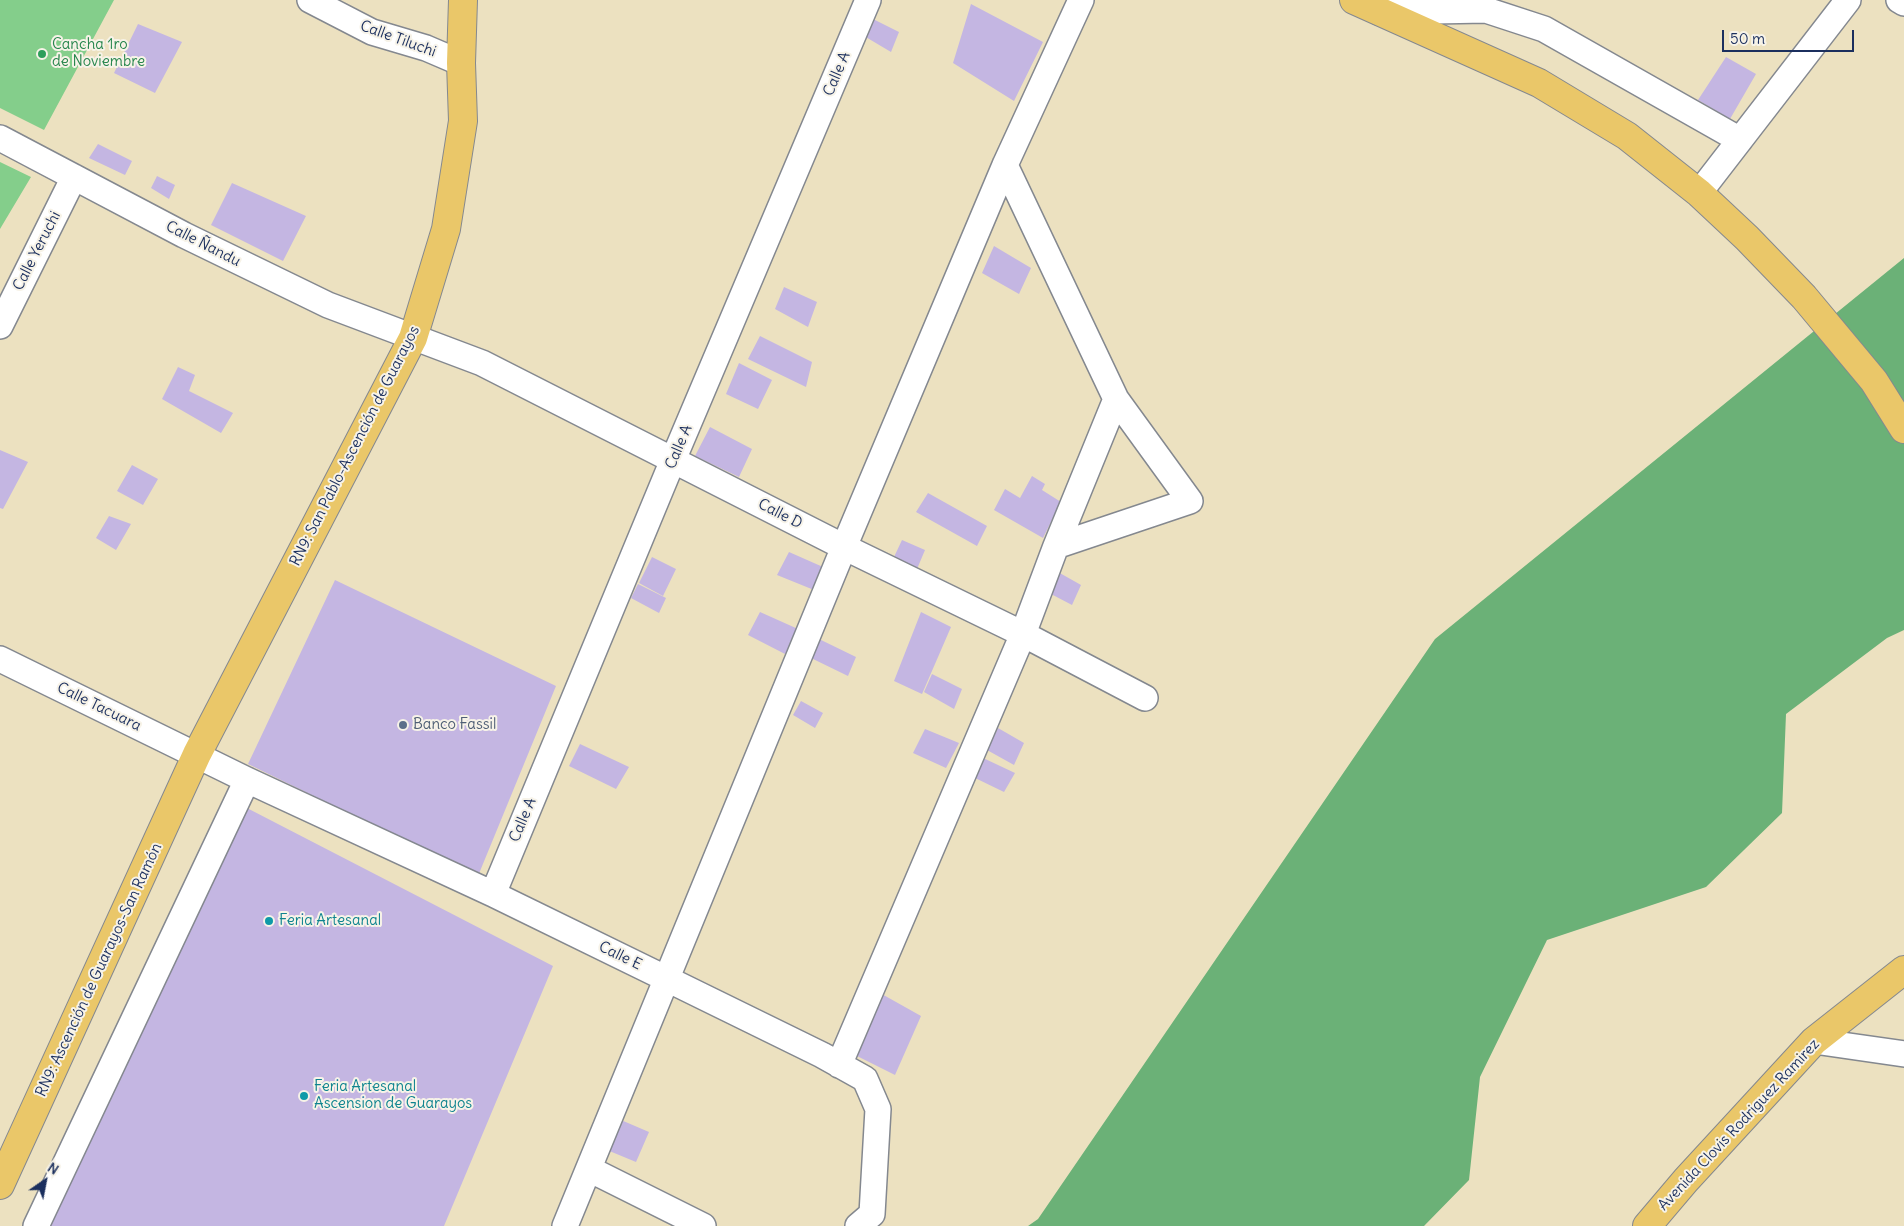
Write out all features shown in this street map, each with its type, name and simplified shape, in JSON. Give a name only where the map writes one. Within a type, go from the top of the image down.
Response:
[{"type":"main road","name":"RN9: San Pablo-Ascención de Guarayos","points":[[197,754],[413,338],[446,229],[463,120],[460,63],[463,0]]},
{"type":"main road","points":[[1371,4],[1539,83],[1627,136],[1699,194],[1747,238],[1804,297],[1874,381],[1904,429]]},
{"type":"main road","name":"RN9: Ascención de Guarayos-San Ramón","points":[[0,1185],[197,754]]},
{"type":"main road","name":"Avenida Clovis Rodriguez Ramirez","points":[[1647,1226],[1686,1180],[1814,1041],[1904,970]]},
{"type":"street","name":"Calle Tiluchi","points":[[310,0],[372,32],[426,48],[460,63]]},
{"type":"street","name":"Calle A","points":[[492,894],[868,0]]},
{"type":"street","points":[[565,1226],[844,546],[1004,165],[1081,0]]},
{"type":"street","points":[[1699,194],[1848,0]]},
{"type":"street","points":[[1899,0],[1904,3]]},
{"type":"street","points":[[1371,4],[1486,10],[1544,29],[1740,140]]},
{"type":"street","name":"Calle Ñandu","points":[[0,138],[244,265],[328,304],[413,338]]},
{"type":"street","points":[[1004,165],[1116,399],[1190,501],[1056,546]]},
{"type":"street","name":"Calle Yeruchi","points":[[0,326],[74,177]]},
{"type":"street","name":"Calle D","points":[[413,338],[482,363],[1023,634],[1145,698]]},
{"type":"street","points":[[839,1065],[1023,634],[1056,546],[1116,399]]},
{"type":"street","name":"Calle Tacuara","points":[[0,660],[197,754],[247,780]]},
{"type":"street","points":[[36,1226],[247,780]]},
{"type":"street","name":"Calle E","points":[[247,780],[492,894],[667,979],[839,1065],[865,1080],[878,1109],[865,1220]]},
{"type":"street","points":[[1814,1041],[1904,1054]]},
{"type":"street","points":[[589,1169],[703,1226]]},
{"type":"green space","name":"Cancha 1ro de Noviembre","points":[[0,0],[114,0],[44,130],[0,108]]},
{"type":"green space","points":[[0,162],[31,177],[0,229]]},
{"type":"green space","points":[[1904,258],[1904,630],[1887,638],[1786,714],[1782,813],[1706,887],[1547,940],[1480,1077],[1469,1180],[1424,1226],[1028,1226],[1038,1219],[1435,639]]},
{"type":"building","points":[[971,4],[1043,42],[1014,101],[953,63]]},
{"type":"building","points":[[873,19],[899,32],[891,52],[864,36]]},
{"type":"building","points":[[138,24],[182,42],[155,93],[114,73]]},
{"type":"building","points":[[1726,57],[1756,74],[1730,119],[1698,100]]},
{"type":"building","points":[[98,144],[132,161],[125,175],[89,158]]},
{"type":"building","points":[[157,176],[175,185],[169,199],[151,188]]},
{"type":"building","points":[[232,183],[306,216],[283,261],[211,225]]},
{"type":"building","points":[[994,246],[1031,268],[1019,294],[982,273]]},
{"type":"building","points":[[784,287],[817,302],[808,327],[775,309]]},
{"type":"building","points":[[760,336],[812,362],[806,387],[748,359]]},
{"type":"building","points":[[739,363],[772,380],[758,409],[726,394]]},
{"type":"building","points":[[178,367],[195,375],[189,391],[233,413],[221,433],[162,399]]},
{"type":"building","points":[[710,427],[752,449],[739,477],[695,456]]},
{"type":"building","points":[[0,450],[28,462],[3,509],[0,508]]},
{"type":"building","points":[[132,465],[158,479],[143,505],[117,491]]},
{"type":"building","points":[[1032,476],[1045,484],[1042,490],[1061,502],[1043,538],[994,510],[1005,489],[1020,498]]},
{"type":"building","points":[[928,493],[987,526],[977,546],[916,512]]},
{"type":"building","points":[[109,516],[131,524],[116,550],[96,538]]},
{"type":"building","points":[[902,540],[925,550],[917,569],[894,557]]},
{"type":"building","points":[[789,552],[823,567],[814,590],[777,575]]},
{"type":"building","points":[[652,557],[676,569],[663,596],[639,583]]},
{"type":"building","points":[[1058,572],[1081,585],[1072,605],[1051,594]]},
{"type":"building","name":"Banco Fassil","points":[[335,580],[556,686],[478,876],[248,764]]},
{"type":"building","points":[[638,584],[666,598],[659,613],[631,598]]},
{"type":"building","points":[[760,612],[798,629],[785,654],[748,635]]},
{"type":"building","points":[[921,612],[951,627],[922,694],[894,681]]},
{"type":"building","points":[[819,639],[856,657],[848,676],[811,658]]},
{"type":"building","points":[[932,674],[962,689],[954,709],[924,692]]},
{"type":"building","points":[[801,701],[823,713],[815,728],[793,715]]},
{"type":"building","points":[[998,728],[1024,743],[1014,765],[987,750]]},
{"type":"building","points":[[925,729],[959,743],[946,768],[913,753]]},
{"type":"building","points":[[580,744],[629,767],[616,789],[569,766]]},
{"type":"building","points":[[981,757],[1015,773],[1004,792],[973,777]]},
{"type":"building","name":"Feria Artesanal Ascension de Guarayos","points":[[245,807],[553,966],[444,1226],[49,1226]]},
{"type":"building","points":[[880,993],[921,1016],[895,1075],[857,1056]]},
{"type":"building","points":[[621,1120],[649,1132],[636,1162],[607,1150]]},
{"type":"place","name":"Cancha 1ro de Noviembre","points":[[42,54]]},
{"type":"place","name":"Banco Fassil","points":[[403,725]]},
{"type":"place","name":"Feria Artesanal","points":[[269,921]]},
{"type":"place","name":"Feria Artesanal Ascension de Guarayos","points":[[304,1096]]}]
